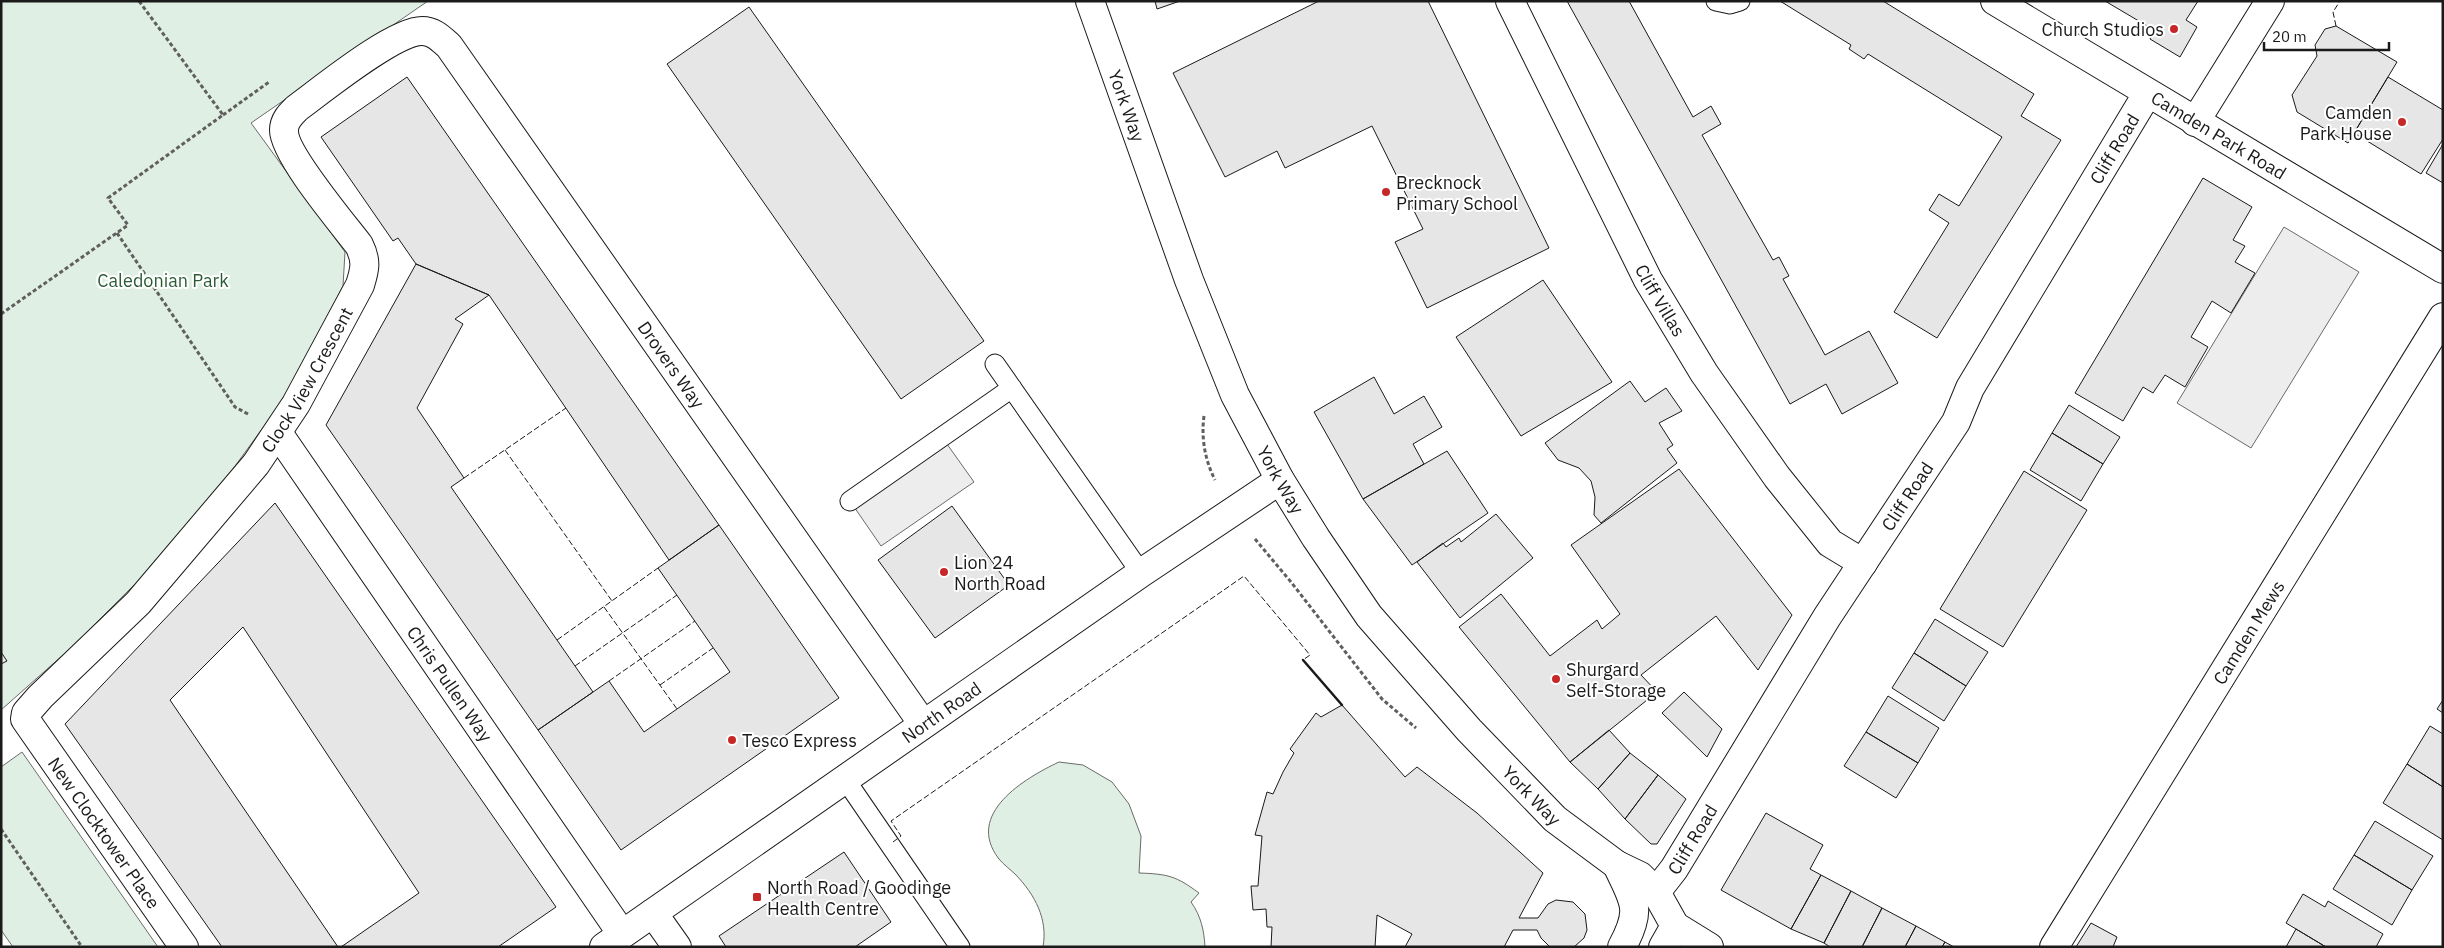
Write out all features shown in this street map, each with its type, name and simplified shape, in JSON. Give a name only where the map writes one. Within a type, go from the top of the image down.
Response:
[{"type":"street","name":"York Way","points":[[1090,1],[1206,325],[1235,395],[1280,480],[1316,538],[1369,616],[1469,730],[1556,819],[1617,865],[1640,876],[1656,892],[1669,936],[1708,947]]},
{"type":"street","name":"Cliff Villas","points":[[1510,1],[1644,272],[1704,373],[1777,477],[1830,543],[1863,563]]},
{"type":"street","name":"Camden Park Road","points":[[1995,1],[2443,269]]},
{"type":"street","points":[[2195,122],[2270,1]]},
{"type":"street","name":"Drovers Way","points":[[403,36],[415,32],[432,32],[449,46],[923,724]]},
{"type":"street","name":"Clock View Crescent","points":[[24,719],[26,713],[40,697],[138,603],[256,464],[296,404],[360,285],[366,266],[365,258],[359,245],[291,153],[284,135],[285,122],[297,108],[387,44],[403,36]]},
{"type":"street","name":"Cliff Road","points":[[1656,892],[1674,869],[1827,617],[1956,422],[1970,388],[2148,94]]},
{"type":"street","name":"Camden Mews","points":[[2054,947],[2443,318]]},
{"type":"street","name":"Chris Pullen Way","points":[[278,433],[613,940]]},
{"type":"street","name":"North Road","points":[[613,940],[1141,573],[1280,480]]},
{"type":"street","name":"New Clocktower Place","points":[[24,719],[184,947]]},
{"type":"street","name":"York Way","points":[[1617,865],[1633,900],[1635,920],[1622,947]]},
{"type":"street","points":[[653,913],[678,947]]},
{"type":"lane","points":[[1716,1],[1730,4],[1740,1]]},
{"type":"lane","points":[[995,364],[1141,573]]},
{"type":"lane","points":[[850,501],[1012,388]]},
{"type":"lane","points":[[845,779],[960,947]]},
{"type":"path","points":[[1,314],[128,226],[108,198],[223,115],[139,1]]},
{"type":"path","points":[[117,233],[235,407],[278,433]]},
{"type":"path","points":[[1,830],[82,947]]},
{"type":"green space","name":"Caledonian Park","points":[[1,1],[428,1],[251,123],[345,252],[343,286],[283,400],[188,531],[72,647],[1,710]]},
{"type":"green space","points":[[22,752],[158,947],[13,947],[1,930],[1,767]]},
{"type":"green space","points":[[1059,762],[1083,765],[1112,782],[1129,804],[1141,836],[1139,873],[1157,874],[1178,879],[1199,893],[1191,902],[1201,923],[1205,947],[1043,947],[1044,927],[1034,899],[1016,875],[999,859],[990,843],[989,827],[994,813],[1003,800],[1030,778]]},
{"type":"shaded area","points":[[2284,227],[2359,272],[2251,448],[2177,403]]},
{"type":"shaded area","points":[[942,437],[974,482],[881,546],[850,501]]},
{"type":"building","points":[[1155,1],[1180,1],[1157,9]]},
{"type":"building","points":[[1319,1],[1428,1],[1549,248],[1427,308],[1395,242],[1423,229],[1372,126],[1285,168],[1277,151],[1225,177],[1173,73]]},
{"type":"building","points":[[1567,1],[1629,1],[1693,117],[1711,106],[1721,124],[1702,135],[1773,260],[1779,257],[1789,276],[1783,279],[1825,355],[1869,331],[1898,383],[1842,414],[1826,384],[1790,404]]},
{"type":"building","points":[[1780,1],[1883,1],[2034,94],[2021,116],[2061,140],[1937,338],[1894,312],[1949,223],[1929,210],[1939,194],[1959,206],[2002,137],[1868,54],[1864,59],[1849,49],[1851,45]]},
{"type":"building","name":"Church Studios","points":[[2105,1],[2198,1],[2186,20],[2197,27],[2180,57],[2150,39],[2154,30]]},
{"type":"building","points":[[749,7],[984,341],[901,399],[667,64]]},
{"type":"building","points":[[2336,26],[2397,62],[2348,143],[2297,112],[2292,95],[2317,56],[2315,45],[2325,29]]},
{"type":"building","points":[[407,77],[719,525],[669,560],[489,295],[416,264],[398,238],[393,241],[321,137]]},
{"type":"building","name":"Camden Park House","points":[[2388,77],[2443,110],[2443,139],[2421,174],[2354,133]]},
{"type":"building","points":[[2443,144],[2443,183],[2426,173]]},
{"type":"building","points":[[2203,178],[2252,207],[2233,240],[2245,246],[2235,262],[2255,273],[2231,313],[2212,301],[2191,337],[2208,347],[2185,387],[2165,375],[2153,393],[2143,387],[2123,421],[2075,393]]},
{"type":"building","points":[[416,264],[489,295],[455,319],[463,324],[417,408],[464,478],[451,487],[593,692],[538,730],[326,425]]},
{"type":"building","points":[[1543,280],[1612,382],[1521,436],[1456,337]]},
{"type":"building","points":[[1374,377],[1394,414],[1424,396],[1442,427],[1413,444],[1424,464],[1363,499],[1314,412]]},
{"type":"building","points":[[1630,381],[1645,402],[1666,388],[1682,411],[1659,423],[1673,445],[1667,449],[1677,463],[1601,523],[1594,515],[1595,497],[1591,481],[1579,468],[1558,460],[1545,443]]},
{"type":"building","points":[[2069,405],[2120,437],[2103,464],[2052,433]]},
{"type":"building","points":[[2052,433],[2103,464],[2081,501],[2030,470]]},
{"type":"building","points":[[1447,451],[1488,513],[1412,565],[1363,499]]},
{"type":"building","points":[[1679,469],[1792,615],[1758,670],[1716,616],[1641,675],[1657,692],[1570,762],[1459,627],[1501,594],[1550,656],[1597,620],[1602,629],[1620,614],[1571,545]]},
{"type":"building","points":[[2024,471],[2087,510],[2003,647],[1940,609]]},
{"type":"building","points":[[275,503],[556,907],[498,947],[341,947],[419,893],[243,627],[170,700],[338,947],[222,947],[65,724]]},
{"type":"building","name":"Lion 24 North Road","points":[[952,506],[1009,585],[935,638],[878,560]]},
{"type":"building","points":[[1496,514],[1533,558],[1460,618],[1417,562],[1443,543],[1446,547],[1459,538],[1461,542]]},
{"type":"building","points":[[719,525],[839,698],[621,850],[538,730],[609,681],[644,732],[730,672],[658,568]]},
{"type":"building","points":[[1935,619],[1988,652],[1966,686],[1914,653]]},
{"type":"building","points":[[1,652],[7,661],[1,664]]},
{"type":"building","points":[[1914,653],[1966,686],[1944,721],[1892,688]]},
{"type":"building","points":[[1684,692],[1722,729],[1707,757],[1662,713]]},
{"type":"building","points":[[1888,696],[1939,728],[1918,763],[1866,732]]},
{"type":"building","points":[[2443,700],[2443,713],[2437,709]]},
{"type":"building","points":[[1342,705],[1405,777],[1417,767],[1477,813],[1543,873],[1519,918],[1538,918],[1548,904],[1556,900],[1573,902],[1585,914],[1587,930],[1584,938],[1574,947],[1550,947],[1541,938],[1537,930],[1513,930],[1504,947],[1405,947],[1412,934],[1377,915],[1375,947],[1271,947],[1272,927],[1267,927],[1266,909],[1253,910],[1251,886],[1258,886],[1262,836],[1255,835],[1267,792],[1273,794],[1294,753],[1290,749],[1316,713],[1321,717]]},
{"type":"building","points":[[2430,726],[2443,734],[2443,787],[2407,764]]},
{"type":"building","points":[[1609,730],[1630,753],[1598,789],[1570,762]]},
{"type":"building","points":[[1866,732],[1918,763],[1896,798],[1844,766]]},
{"type":"building","points":[[1630,753],[1658,775],[1625,819],[1598,789]]},
{"type":"building","points":[[2407,764],[2443,787],[2443,840],[2383,803]]},
{"type":"building","points":[[1658,775],[1686,799],[1657,844],[1651,844],[1625,819]]},
{"type":"building","points":[[1766,813],[1823,845],[1810,869],[1821,875],[1791,929],[1721,890]]},
{"type":"building","points":[[2375,821],[2433,856],[2412,890],[2354,855]]},
{"type":"building","points":[[844,852],[891,922],[855,947],[726,947],[719,936]]},
{"type":"building","points":[[2354,855],[2412,890],[2392,925],[2333,889]]},
{"type":"building","points":[[1821,875],[1851,891],[1824,943],[1791,929]]},
{"type":"building","points":[[1851,891],[1882,908],[1862,947],[1830,947],[1824,943]]},
{"type":"building","points":[[2303,894],[2325,907],[2328,901],[2383,934],[2376,947],[2326,947],[2286,923]]},
{"type":"building","points":[[1882,908],[1916,926],[1905,947],[1862,947]]},
{"type":"building","points":[[2091,923],[2117,937],[2113,947],[2076,947]]},
{"type":"building","points":[[1916,926],[1945,942],[1942,947],[1905,947]]},
{"type":"building","points":[[2296,929],[2326,947],[2286,947]]},
{"type":"building","points":[[1945,942],[1954,947],[1942,947]]},
{"type":"fence","points":[[2336,26],[2333,12],[2340,1]]},
{"type":"fence","points":[[464,478],[566,408]]},
{"type":"fence","points":[[505,450],[612,601]]},
{"type":"fence","points":[[557,640],[658,568]]},
{"type":"fence","points":[[893,842],[901,836],[891,821],[1244,576],[1310,655],[1303,660]]},
{"type":"fence","points":[[575,666],[677,595]]},
{"type":"fence","points":[[604,607],[677,709]]},
{"type":"fence","points":[[609,681],[695,621]]},
{"type":"fence","points":[[660,685],[713,648]]},
{"type":"wall","points":[[1303,660],[1342,705]]},
{"type":"place","name":"Church Studios","points":[[2174,29]]},
{"type":"place","name":"Camden Park House","points":[[2402,122]]},
{"type":"place","name":"Brecknock Primary School","points":[[1386,192]]},
{"type":"place","name":"Lion 24 North Road","points":[[944,572]]},
{"type":"place","name":"Shurgard Self-Storage","points":[[1556,679]]},
{"type":"place","name":"Tesco Express","points":[[732,740]]},
{"type":"place","name":"North Road / Goodinge Health Centre","points":[[757,897]]}]
